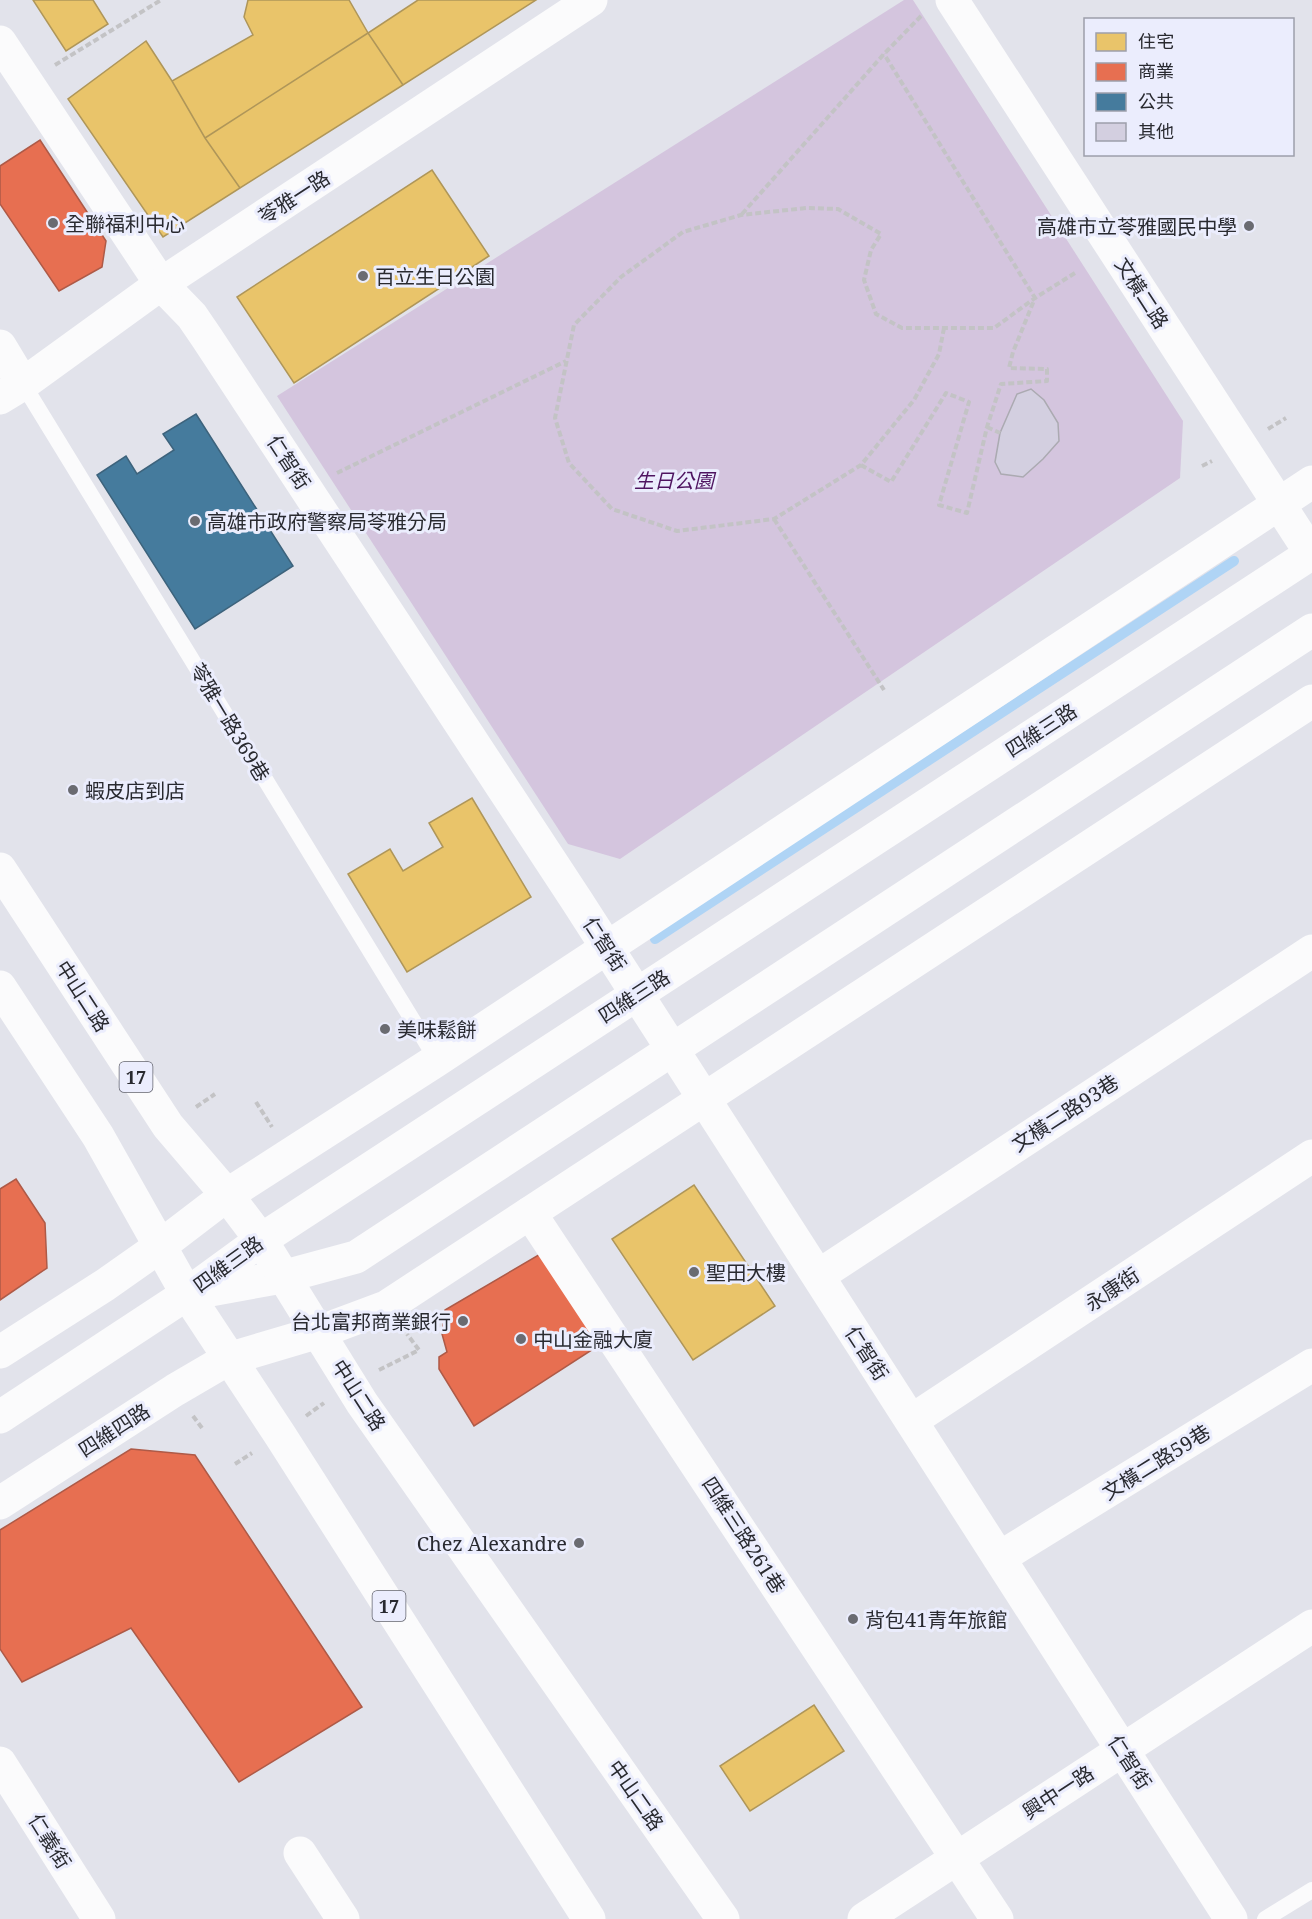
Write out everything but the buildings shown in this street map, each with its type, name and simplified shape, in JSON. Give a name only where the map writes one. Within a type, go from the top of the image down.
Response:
[{"type":"street","name":"苓雅一路","points":[[12,391],[161,284],[591,0]]},
{"type":"street","name":"文橫二路","points":[[938,6],[1312,554]]},
{"type":"street","name":"仁智街","points":[[0,42],[161,284],[192,316],[207,338],[637,994],[1231,1919]]},
{"type":"street","points":[[0,346],[12,391]]},
{"type":"street","points":[[0,1352],[105,1285],[227,1195],[437,1060],[1312,482]]},
{"type":"street","name":"四維三路","points":[[187,1294],[261,1240],[1312,554]]},
{"type":"street","name":"四維三路","points":[[187,1294],[282,1277],[356,1257],[1312,630]]},
{"type":"street","points":[[228,1359],[319,1332],[386,1307],[1312,701]]},
{"type":"street","name":"中山二路","points":[[0,870],[168,1126],[227,1195],[261,1240],[362,1403],[723,1919]]},
{"type":"street","name":"文橫二路93巷","points":[[818,1276],[1312,951]]},
{"type":"street","name":"17","points":[[0,987],[98,1136],[159,1247],[228,1359],[589,1919]]},
{"type":"street","name":"永康街","points":[[911,1421],[1312,1156]]},
{"type":"street","name":"四維三路261巷","points":[[530,1213],[998,1919]]},
{"type":"street","points":[[0,1417],[187,1294]]},
{"type":"street","name":"四維四路","points":[[0,1503],[228,1359]]},
{"type":"street","name":"文橫二路59巷","points":[[999,1558],[1312,1365]]},
{"type":"street","name":"興中一路","points":[[864,1919],[1312,1626]]},
{"type":"street","name":"仁義街","points":[[0,1763],[99,1919]]},
{"type":"street","points":[[300,1853],[343,1919]]},
{"type":"lane","name":"苓雅一路369巷","points":[[12,391],[437,1060]]},
{"type":"lane","points":[[1265,1919],[1312,1890]]},
{"type":"path","points":[[26,82],[161,0]]},
{"type":"path","points":[[741,215],[885,54],[938,6]]},
{"type":"path","points":[[885,54],[1035,298]]},
{"type":"path","points":[[944,328],[939,354],[914,400],[861,465],[774,519],[677,531],[612,509],[569,463],[555,418],[574,325],[621,277],[683,232],[741,215],[806,208],[838,209],[881,234],[871,250],[864,280],[876,314],[903,328],[944,328],[994,328],[1075,273]]},
{"type":"path","points":[[861,465],[891,482],[946,393],[969,402],[939,505],[967,513],[987,427],[1001,384],[1047,381],[1047,369],[1009,368],[1012,352],[1035,298]]},
{"type":"path","points":[[337,473],[567,361]]},
{"type":"path","points":[[987,427],[1000,433]]},
{"type":"path","points":[[774,519],[884,690]]},
{"type":"green space","name":"生日公園","points":[[904,0],[913,0],[1183,421],[1180,478],[620,859],[568,844],[277,396]]},
{"type":"waterway","points":[[655,939],[1234,561]]},
{"type":"place","name":"全聯福利中心","points":[[53,223]]},
{"type":"place","name":"高雄市立苓雅國民中學","points":[[1249,226]]},
{"type":"place","name":"百立生日公園","points":[[363,276]]},
{"type":"place","name":"高雄市政府警察局苓雅分局","points":[[195,521]]},
{"type":"place","name":"蝦皮店到店","points":[[73,790]]},
{"type":"place","name":"美味鬆餅","points":[[385,1029]]},
{"type":"place","name":"聖田大樓","points":[[694,1272]]},
{"type":"place","name":"台北富邦商業銀行","points":[[463,1321]]},
{"type":"place","name":"中山金融大廈","points":[[521,1339]]},
{"type":"place","name":"Chez Alexandre","points":[[579,1543]]},
{"type":"place","name":"背包41青年旅館","points":[[853,1619]]}]
